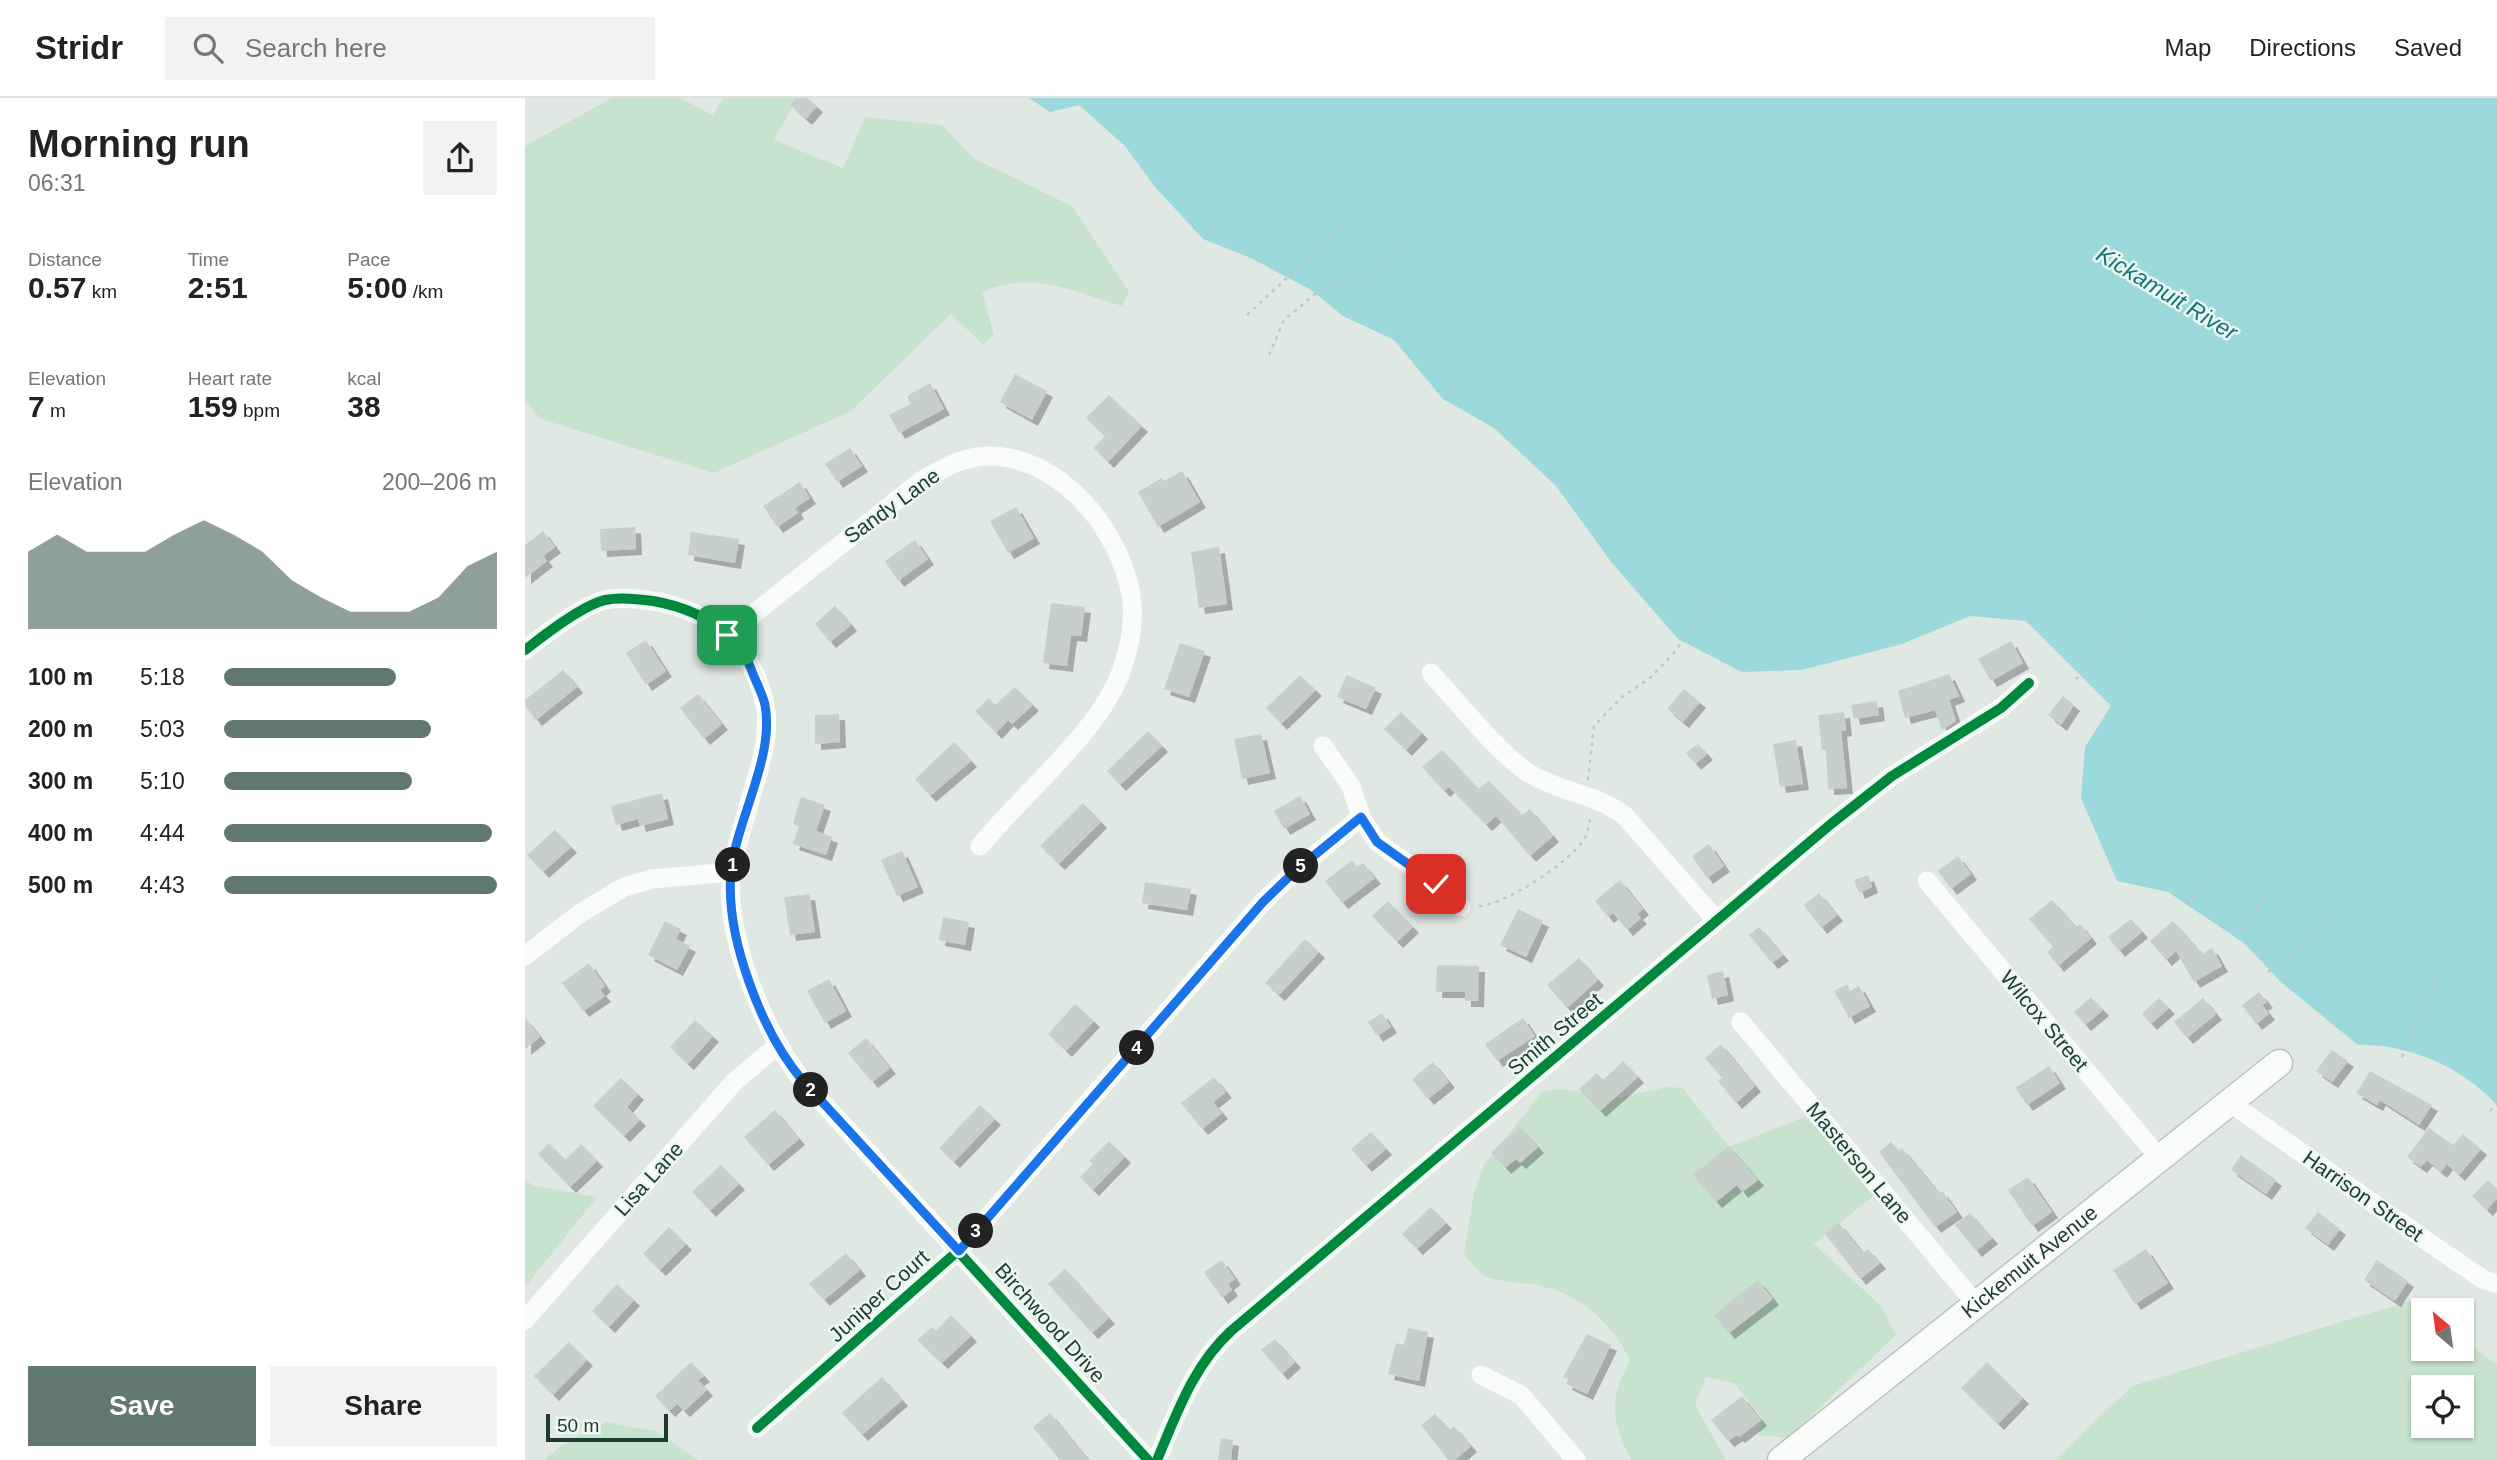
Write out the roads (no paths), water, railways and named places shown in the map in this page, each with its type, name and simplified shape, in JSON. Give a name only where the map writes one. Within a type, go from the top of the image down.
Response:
[{"type":"street","name":"Sandy Lane","points":[[727,635],[921,481],[955,462],[987,456],[1013,459],[1057,479],[1072,490],[1094,515],[1119,557],[1132,604],[1128,652],[1115,687],[1089,727],[1024,795],[981,846]]},
{"type":"street","name":"Birchwood Drive","points":[[525,650],[574,614],[605,600],[648,600],[683,607],[714,623],[727,635],[749,664],[765,705],[764,739],[731,872],[733,915],[740,948],[767,1026],[787,1063],[1148,1460]]},
{"type":"street","points":[[1431,673],[1528,773],[1553,786],[1615,808],[1625,816],[1716,920]]},
{"type":"street","name":"Smith Street","points":[[1157,1460],[1194,1374],[1214,1347],[1866,795],[2001,708],[2029,683]]},
{"type":"street","points":[[1323,746],[1351,786],[1361,817],[1377,842],[1436,884],[1461,907]]},
{"type":"street","name":"Juniper Court","points":[[757,1428],[959,1251],[1263,902],[1294,872],[1361,817]]},
{"type":"street","points":[[525,956],[579,914],[624,887],[652,879],[731,872]]},
{"type":"street","name":"Wilcox Street","points":[[1927,881],[2161,1160]]},
{"type":"street","name":"Masterson Lane","points":[[1741,1022],[1976,1304]]},
{"type":"street","name":"Lisa Lane","points":[[525,1320],[734,1082],[779,1044]]},
{"type":"street","name":"Kickemuit Avenue","points":[[1781,1460],[2232,1104],[2279,1063]]},
{"type":"street","name":"Harrison Street","points":[[2232,1104],[2484,1280],[2497,1284]]},
{"type":"street","points":[[1481,1375],[1521,1395],[1576,1460]]},
{"type":"water","name":"Kickamuit River","points":[[1029,98],[2497,98],[2497,1105],[2468,1079],[2434,1060],[2397,1049],[2358,1045],[2282,983],[2244,943],[2168,892],[2117,881],[2081,798],[2085,747],[2111,706],[2026,621],[1970,616],[1902,644],[1802,670],[1742,672],[1678,639],[1612,563],[1556,486],[1494,428],[1443,399],[1394,340],[1343,316],[1311,290],[1251,258],[1203,239],[1155,187],[1125,146],[1079,105],[1050,112]]}]
